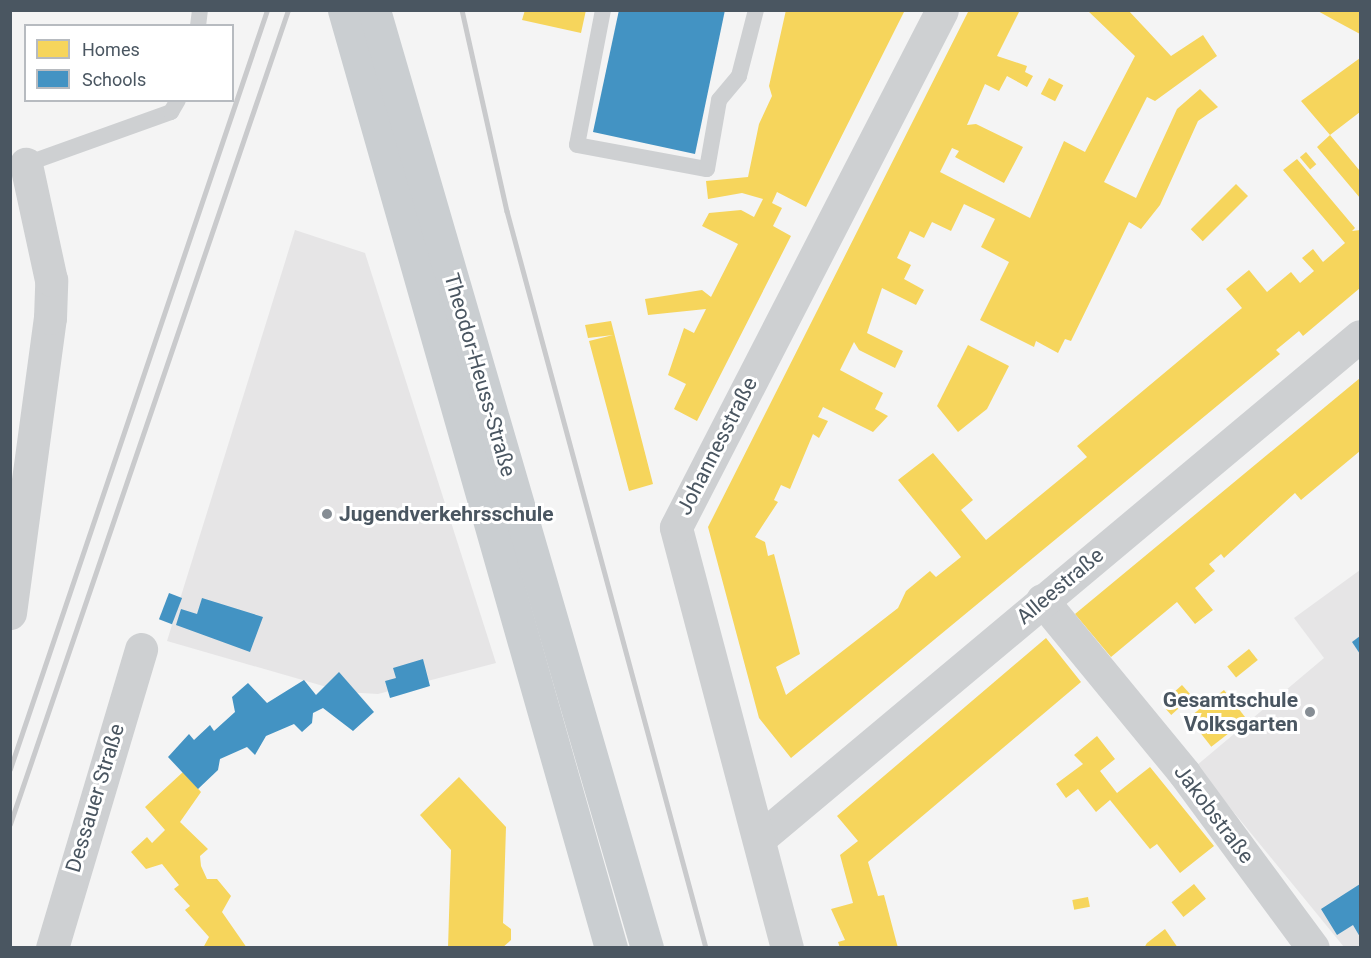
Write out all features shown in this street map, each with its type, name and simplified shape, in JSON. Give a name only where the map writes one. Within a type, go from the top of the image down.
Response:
[{"type":"main road","name":"Theodor-Heuss-Straße","points":[[344,10],[611,948]]},
{"type":"main road","name":"Theodor-Heuss-Straße","points":[[374,10],[647,948]]},
{"type":"street","name":"Johannesstraße","points":[[787,948],[760,838],[676,527],[942,10]]},
{"type":"street","points":[[10,613],[25,393],[51,280],[26,164]]},
{"type":"street","name":"Alleestraße","points":[[760,838],[1360,336]]},
{"type":"street","name":"Jakobstraße","points":[[1042,600],[1184,773],[1313,948]]},
{"type":"street","name":"Dessauer Straße","points":[[52,948],[141,649]]},
{"type":"lane","points":[[603,10],[577,145],[707,169],[719,100],[739,76],[756,10]]},
{"type":"lane","points":[[26,164],[171,112],[177,102]]},
{"type":"shaded area","name":"Jugendverkehrsschule","points":[[295,230],[365,253],[496,663],[378,694],[344,692],[167,641]]},
{"type":"shaded area","name":"Gesamtschule Volksgarten","points":[[1360,570],[1360,947],[1344,947],[1196,766],[1324,658],[1294,618]]},
{"type":"building: Homes","points":[[525,10],[586,10],[581,33],[522,20]]},
{"type":"building: Homes","points":[[786,10],[905,10],[806,207],[777,192],[772,203],[782,208],[773,226],[791,236],[697,421],[674,409],[686,384],[668,375],[684,328],[694,333],[706,309],[648,315],[645,299],[702,290],[711,297],[738,244],[702,226],[709,213],[741,210],[754,217],[763,199],[742,193],[708,199],[706,181],[748,177],[759,124],[772,96],[769,86]]},
{"type":"building: Homes","points":[[969,10],[1020,10],[997,56],[1027,66],[1025,72],[1033,76],[1027,87],[1007,76],[999,91],[985,84],[967,125],[976,124],[1023,147],[1004,183],[955,157],[959,151],[952,148],[940,172],[1030,218],[1064,141],[1085,152],[1135,56],[1087,10],[1128,10],[1171,56],[1203,35],[1217,56],[1155,101],[1147,97],[1104,182],[1136,198],[1177,109],[1200,89],[1218,107],[1198,121],[1160,205],[1141,229],[1129,222],[1071,341],[1065,339],[1058,353],[1036,341],[1034,347],[980,320],[1009,262],[981,247],[995,219],[964,204],[951,231],[932,222],[924,238],[910,231],[897,258],[911,265],[904,279],[924,290],[916,305],[882,288],[867,333],[903,351],[895,368],[859,350],[854,342],[840,370],[883,393],[875,409],[888,416],[873,432],[823,407],[818,417],[828,421],[819,438],[813,434],[790,489],[781,485],[774,500],[778,502],[755,537],[765,542],[768,556],[774,554],[800,654],[776,667],[786,695],[898,608],[906,591],[930,571],[936,577],[961,557],[898,480],[933,453],[973,500],[961,510],[986,540],[1087,457],[1077,446],[1242,308],[1226,289],[1249,270],[1267,292],[1291,272],[1300,283],[1314,271],[1302,258],[1313,249],[1323,262],[1345,243],[1283,170],[1297,159],[1355,228],[1352,231],[1360,230],[1360,288],[1303,336],[1299,331],[1276,350],[1280,354],[791,758],[759,718],[708,527]]},
{"type":"building: Homes","points":[[1316,10],[1360,10],[1360,34],[1334,20]]},
{"type":"building: Homes","points":[[1360,58],[1360,112],[1330,135],[1301,101]]},
{"type":"building: Homes","points":[[1049,78],[1063,85],[1055,101],[1041,94]]},
{"type":"building: Homes","points":[[1330,135],[1360,171],[1360,198],[1317,147]]},
{"type":"building: Homes","points":[[1306,152],[1316,164],[1310,169],[1300,157]]},
{"type":"building: Homes","points":[[1236,184],[1248,196],[1203,241],[1191,229]]},
{"type":"building: Homes","points":[[611,321],[653,484],[629,491],[589,341],[613,335],[588,338],[585,325]]},
{"type":"building: Homes","points":[[968,345],[1009,366],[987,409],[958,432],[937,406]]},
{"type":"building: Homes","points":[[1360,378],[1360,451],[1301,500],[1295,493],[1224,558],[1221,554],[1209,564],[1215,571],[1195,588],[1213,610],[1195,624],[1177,602],[1111,657],[1075,614]]},
{"type":"building: Homes","points":[[1046,638],[1081,682],[868,862],[878,896],[884,895],[898,948],[840,948],[838,942],[845,940],[831,909],[853,903],[840,855],[858,841],[837,816]]},
{"type":"building: Homes","points":[[1249,649],[1258,660],[1236,678],[1227,667]]},
{"type":"building: Homes","points":[[1182,685],[1192,696],[1171,715],[1161,704]]},
{"type":"building: Homes","points":[[1224,690],[1247,719],[1211,747],[1189,718]]},
{"type":"building: Homes","points":[[1097,736],[1115,759],[1100,771],[1117,793],[1150,767],[1214,846],[1180,873],[1157,844],[1150,849],[1110,800],[1096,812],[1078,789],[1066,798],[1056,784],[1083,764],[1074,755]]},
{"type":"building: Homes","points":[[183,772],[201,792],[180,822],[208,849],[200,856],[201,866],[207,879],[217,879],[231,896],[222,912],[247,948],[203,948],[209,937],[185,910],[190,906],[174,889],[179,885],[162,864],[146,869],[131,852],[147,837],[152,843],[165,830],[145,807]]},
{"type":"building: Homes","points":[[459,777],[506,827],[503,923],[511,929],[511,940],[502,948],[448,948],[451,850],[420,815]]},
{"type":"building: Homes","points":[[1194,884],[1206,899],[1183,917],[1171,902]]},
{"type":"building: Homes","points":[[1088,897],[1090,907],[1074,910],[1072,900]]},
{"type":"building: Homes","points":[[1165,929],[1178,948],[1144,948],[1147,943]]},
{"type":"building: Schools","points":[[619,10],[725,10],[695,154],[593,132]]},
{"type":"building: Schools","points":[[169,593],[182,598],[172,624],[159,619]]},
{"type":"building: Schools","points":[[202,598],[263,617],[250,652],[176,625],[181,609],[197,614]]},
{"type":"building: Schools","points":[[1360,636],[1360,654],[1352,642]]},
{"type":"building: Schools","points":[[423,659],[430,686],[390,698],[385,681],[396,678],[393,668]]},
{"type":"building: Schools","points":[[339,672],[374,712],[353,731],[323,708],[313,713],[312,723],[302,732],[294,724],[266,736],[255,755],[247,747],[220,759],[218,770],[198,789],[168,757],[189,734],[194,740],[210,725],[214,731],[235,712],[232,697],[248,683],[267,703],[304,680],[316,695]]},
{"type":"building: Schools","points":[[1360,884],[1360,937],[1353,925],[1337,935],[1321,909]]},
{"type":"railway","points":[[10,769],[267,10]]},
{"type":"railway","points":[[10,824],[288,10]]},
{"type":"railway","points":[[462,10],[507,211],[706,948]]},
{"type":"place","name":"Jugendverkehrsschule","points":[[327,514]]},
{"type":"place","name":"Gesamtschule Volksgarten","points":[[1310,712]]}]
